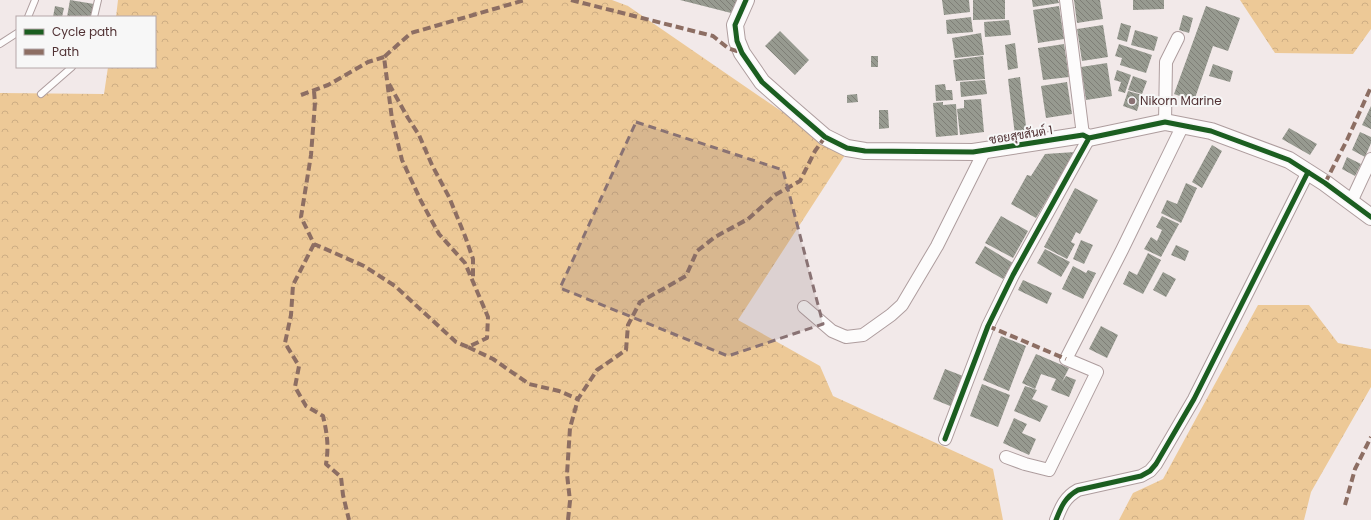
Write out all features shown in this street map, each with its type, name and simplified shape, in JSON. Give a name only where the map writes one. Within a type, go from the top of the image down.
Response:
[{"type":"street","name":"ซอยสุขสันต์ 1","points":[[746,0],[735,25],[737,41],[742,53],[762,82],[825,136],[846,148],[865,151],[973,152],[1086,137],[1165,122],[1211,131],[1289,160],[1371,217]]},
{"type":"street","points":[[945,439],[988,326],[1013,274],[1086,137],[1066,0]]},
{"type":"street","points":[[1165,122],[1166,62],[1178,38]]},
{"type":"street","points":[[1006,457],[1025,464],[1049,470],[1097,372],[1066,359],[1122,250],[1183,125]]},
{"type":"street","points":[[804,307],[832,330],[846,337],[863,335],[902,306],[937,246],[985,150]]},
{"type":"street","points":[[1351,202],[1371,159]]},
{"type":"street","points":[[1056,520],[1066,499],[1072,493],[1078,490],[1141,476],[1150,471],[1156,464],[1194,399],[1308,172]]},
{"type":"lane","points":[[28,16],[35,0]]},
{"type":"lane","points":[[94,16],[98,0]]},
{"type":"lane","points":[[0,44],[16,34]]},
{"type":"lane","points":[[41,94],[71,68]]},
{"type":"highlighted area","points":[[636,122],[783,170],[823,324],[728,356],[560,288]]},
{"type":"green space","points":[[118,0],[612,0],[628,6],[845,155],[738,320],[820,366],[833,396],[993,469],[1003,520],[0,520],[0,93],[104,94],[108,68],[156,68],[156,16],[116,16]]},
{"type":"green space","points":[[1240,0],[1371,0],[1371,29],[1353,54],[1275,53]]},
{"type":"green space","points":[[1258,305],[1309,305],[1338,343],[1371,349],[1371,387],[1311,492],[1304,520],[1119,520],[1133,493],[1163,479]]},
{"type":"building","points":[[70,0],[94,4],[92,16],[67,16]]},
{"type":"building","points":[[680,0],[740,0],[737,12],[731,13]]},
{"type":"building","points":[[942,0],[969,0],[970,12],[944,15]]},
{"type":"building","points":[[973,0],[1005,0],[1005,19],[973,20]]},
{"type":"building","points":[[1032,0],[1058,0],[1059,3],[1033,7]]},
{"type":"building","points":[[1074,0],[1100,0],[1103,19],[1077,23]]},
{"type":"building","points":[[1133,0],[1164,0],[1164,9],[1133,10]]},
{"type":"building","points":[[55,6],[64,8],[62,16],[53,16]]},
{"type":"building","points":[[1059,6],[1064,39],[1038,43],[1033,10]]},
{"type":"building","points":[[1206,6],[1240,18],[1228,51],[1213,46],[1194,101],[1174,94]]},
{"type":"building","points":[[1183,15],[1193,18],[1189,33],[1179,30]]},
{"type":"building","points":[[971,17],[973,32],[947,34],[946,20]]},
{"type":"building","points":[[1009,20],[1011,35],[985,37],[984,22]]},
{"type":"building","points":[[1121,23],[1131,26],[1127,42],[1117,39]]},
{"type":"building","points":[[1103,25],[1108,57],[1082,61],[1077,29]]},
{"type":"building","points":[[1135,30],[1158,37],[1154,51],[1131,45]]},
{"type":"building","points":[[780,31],[809,60],[795,75],[765,46]]},
{"type":"building","points":[[981,33],[984,55],[955,58],[952,38]]},
{"type":"building","points":[[1015,43],[1018,68],[1008,70],[1005,45]]},
{"type":"building","points":[[1064,44],[1069,77],[1043,80],[1038,48]]},
{"type":"building","points":[[1119,44],[1152,55],[1146,73],[1120,65],[1122,58],[1115,56]]},
{"type":"building","points":[[871,56],[878,56],[878,67],[871,67]]},
{"type":"building","points":[[983,56],[985,79],[956,81],[953,60]]},
{"type":"building","points":[[1107,63],[1112,96],[1086,100],[1081,67]]},
{"type":"building","points":[[1213,64],[1233,71],[1230,82],[1209,76]]},
{"type":"building","points":[[1117,70],[1131,75],[1125,93],[1118,91],[1121,82],[1114,80]]},
{"type":"building","points":[[1133,76],[1147,81],[1142,94],[1128,90]]},
{"type":"building","points":[[1020,77],[1027,134],[1015,135],[1008,79]]},
{"type":"building","points":[[985,80],[987,94],[961,97],[960,82]]},
{"type":"building","points":[[1067,82],[1072,114],[1046,118],[1041,86]]},
{"type":"building","points":[[945,84],[946,90],[952,90],[953,100],[936,101],[935,85]]},
{"type":"building","name":"Nikorn Marine","points":[[1128,91],[1142,95],[1137,111],[1123,106]]},
{"type":"building","points":[[857,94],[858,102],[847,103],[847,95]]},
{"type":"building","points":[[981,99],[984,132],[960,135],[957,109],[964,108],[964,100]]},
{"type":"building","points":[[943,102],[943,105],[956,104],[958,135],[936,137],[933,103]]},
{"type":"building","points":[[1371,106],[1371,129],[1362,125]]},
{"type":"building","points":[[879,110],[888,110],[889,128],[879,129]]},
{"type":"building","points":[[1289,128],[1317,144],[1310,155],[1282,139]]},
{"type":"building","points":[[1360,132],[1371,137],[1371,143],[1365,157],[1352,150]]},
{"type":"building","points":[[1212,145],[1222,151],[1202,188],[1192,182]]},
{"type":"building","points":[[1075,152],[1036,218],[1011,204],[1027,175],[1031,176],[1045,154]]},
{"type":"building","points":[[1347,157],[1361,164],[1355,176],[1342,169]]},
{"type":"building","points":[[1186,183],[1197,188],[1181,223],[1161,213],[1167,200],[1177,204]]},
{"type":"building","points":[[1075,188],[1098,200],[1080,234],[1076,232],[1071,242],[1075,244],[1067,259],[1044,247]]},
{"type":"building","points":[[1001,216],[1028,231],[1013,258],[985,243]]},
{"type":"building","points":[[1162,216],[1179,224],[1161,257],[1144,249],[1151,237],[1157,241],[1162,230],[1156,227]]},
{"type":"building","points":[[1081,240],[1093,245],[1084,264],[1073,259]]},
{"type":"building","points":[[1176,245],[1189,251],[1185,261],[1171,255]]},
{"type":"building","points":[[985,246],[1013,263],[1003,279],[975,263]]},
{"type":"building","points":[[1045,249],[1070,262],[1061,277],[1037,263]]},
{"type":"building","points":[[1148,253],[1161,260],[1143,294],[1123,284],[1129,271],[1137,275]]},
{"type":"building","points":[[1073,266],[1086,273],[1088,270],[1096,273],[1083,299],[1062,289]]},
{"type":"building","points":[[1163,272],[1176,279],[1166,297],[1153,290]]},
{"type":"building","points":[[1023,280],[1052,293],[1047,304],[1018,290]]},
{"type":"building","points":[[1101,326],[1118,335],[1107,358],[1089,349]]},
{"type":"building","points":[[1001,336],[1026,346],[1009,391],[983,380]]},
{"type":"building","points":[[1036,354],[1069,368],[1062,382],[1066,376],[1076,380],[1069,397],[1051,390],[1056,379],[1041,374],[1035,389],[1022,383]]},
{"type":"building","points":[[945,369],[963,376],[956,394],[960,395],[955,408],[933,399]]},
{"type":"building","points":[[982,384],[1010,395],[998,427],[970,416]]},
{"type":"building","points":[[1025,386],[1037,390],[1032,399],[1048,406],[1040,422],[1014,411]]},
{"type":"building","points":[[1014,418],[1027,424],[1022,433],[1036,439],[1029,455],[1003,443]]},
{"type":"marked path","points":[[314,91],[315,103],[311,155],[301,217],[314,244],[364,266],[395,286],[456,342],[468,347],[487,338],[488,317],[465,263],[439,234],[421,201],[402,160],[392,119],[384,57],[411,33],[525,0]]},
{"type":"marked path","points":[[571,0],[713,36],[728,48],[742,53]]},
{"type":"marked path","points":[[301,95],[328,85],[368,62],[384,57]]},
{"type":"marked path","points":[[389,84],[419,135],[432,165],[449,197],[473,259],[473,277]]},
{"type":"marked path","points":[[1325,183],[1347,140],[1371,87]]},
{"type":"marked path","points":[[568,520],[570,501],[567,474],[570,428],[578,399],[597,370],[626,350],[628,325],[640,302],[686,276],[697,251],[715,237],[748,219],[775,195],[800,181],[815,151],[825,137]]},
{"type":"marked path","points":[[314,244],[293,285],[291,315],[285,343],[299,366],[295,387],[306,406],[323,416],[327,440],[326,464],[341,477],[343,495],[349,520]]},
{"type":"marked path","points":[[988,326],[1066,359]]},
{"type":"marked path","points":[[468,347],[493,359],[529,384],[559,391],[578,399]]},
{"type":"marked path","points":[[1345,505],[1355,469],[1371,437]]},
{"type":"cycle path","points":[[746,0],[735,25],[737,41],[742,53],[762,82],[825,137],[847,148],[865,151],[973,152],[1083,135],[1089,138],[1165,122],[1211,131],[1289,160],[1325,183],[1371,217]]},
{"type":"cycle path","points":[[945,439],[988,326],[1013,275],[1089,138]]},
{"type":"cycle path","points":[[1056,520],[1067,499],[1078,490],[1141,476],[1150,471],[1156,464],[1194,399],[1308,172]]},
{"type":"place","name":"Nikorn Marine","points":[[1132,101]]}]
